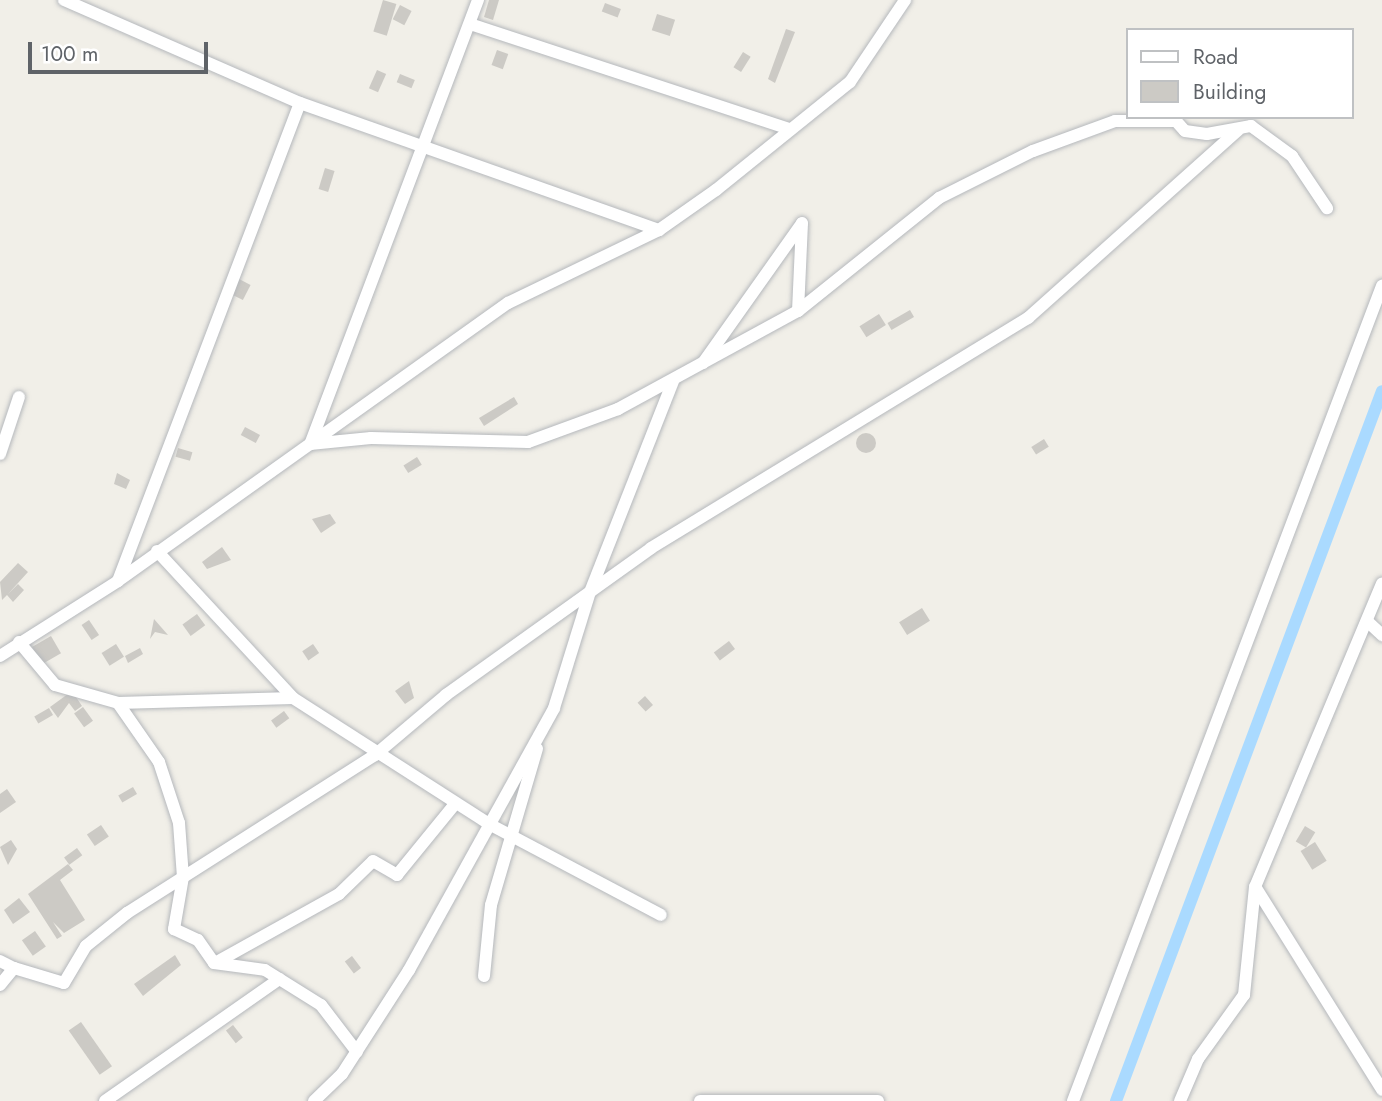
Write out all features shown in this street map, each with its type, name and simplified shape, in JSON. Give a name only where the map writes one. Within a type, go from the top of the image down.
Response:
[{"type":"street","points":[[64,0],[300,103],[659,230]]},
{"type":"street","points":[[310,444],[427,148],[478,0]]},
{"type":"street","points":[[0,656],[118,581],[508,303],[659,230],[850,82],[905,0]]},
{"type":"street","points":[[470,24],[790,129]]},
{"type":"street","points":[[118,581],[300,103]]},
{"type":"street","points":[[310,444],[371,438],[528,442],[701,367],[798,311],[939,198],[1033,151],[1115,121],[1176,121],[1185,131],[1207,134],[1251,126],[1292,156],[1327,208]]},
{"type":"street","points":[[0,961],[64,983],[86,946],[183,877],[376,755],[590,592],[1028,318],[1240,128]]},
{"type":"street","points":[[701,367],[802,223],[798,311]]},
{"type":"street","points":[[1073,1101],[1382,286]]},
{"type":"street","points":[[484,976],[491,905],[514,836],[543,729],[590,592],[673,381]]},
{"type":"street","points":[[0,454],[19,397]]},
{"type":"street","points":[[158,551],[293,698],[376,755],[491,825],[662,915]]},
{"type":"street","points":[[1180,1101],[1198,1059],[1244,995],[1255,887],[1382,583]]},
{"type":"street","points":[[1367,621],[1382,635]]},
{"type":"street","points":[[19,642],[55,685],[118,703],[293,698]]},
{"type":"street","points":[[118,703],[159,762],[179,823],[183,877],[174,929],[198,940],[214,963],[265,970],[321,1005],[357,1052]]},
{"type":"street","points":[[314,1101],[357,1052],[491,825],[543,729]]},
{"type":"street","points":[[214,963],[340,894],[373,861],[397,875],[456,804]]},
{"type":"street","points":[[1255,887],[1382,1090]]},
{"type":"street","points":[[0,985],[14,968]]},
{"type":"street","points":[[105,1101],[279,979]]},
{"type":"street","points":[[700,1101],[878,1101]]},
{"type":"building","points":[[383,0],[396,4],[387,36],[373,32]]},
{"type":"building","points":[[489,0],[499,0],[493,20],[484,17]]},
{"type":"building","points":[[605,3],[621,9],[618,17],[602,11]]},
{"type":"building","points":[[400,5],[412,11],[404,25],[393,19]]},
{"type":"building","points":[[657,14],[675,20],[670,36],[652,30]]},
{"type":"building","points":[[786,29],[795,32],[775,83],[768,79]]},
{"type":"building","points":[[497,50],[508,54],[503,69],[492,65]]},
{"type":"building","points":[[743,52],[751,57],[741,72],[733,67]]},
{"type":"building","points":[[377,70],[386,74],[378,92],[369,88]]},
{"type":"building","points":[[400,74],[415,80],[411,88],[397,82]]},
{"type":"building","points":[[325,168],[335,171],[328,192],[319,189]]},
{"type":"building","points":[[239,279],[251,285],[243,300],[231,294]]},
{"type":"building","points":[[910,310],[914,317],[891,330],[887,323]]},
{"type":"building","points":[[879,314],[886,325],[866,337],[859,326]]},
{"type":"building","points":[[514,397],[518,404],[484,426],[479,418]]},
{"type":"building","points":[[245,427],[260,435],[256,443],[241,435]]},
{"type":"building","points":[[866,433],[873,436],[876,443],[873,450],[866,453],[859,450],[856,443],[859,436]]},
{"type":"building","points":[[1044,439],[1049,447],[1036,455],[1031,447]]},
{"type":"building","points":[[178,448],[192,452],[190,461],[176,457]]},
{"type":"building","points":[[417,457],[422,465],[408,473],[403,465]]},
{"type":"building","points":[[117,473],[130,480],[126,489],[114,484]]},
{"type":"building","points":[[330,514],[336,523],[321,533],[312,519]]},
{"type":"building","points":[[222,547],[231,560],[207,569],[202,562]]},
{"type":"building","points":[[18,563],[28,572],[8,594],[18,584],[24,590],[13,602],[7,595],[2,600],[0,582]]},
{"type":"building","points":[[922,608],[930,621],[907,635],[899,622]]},
{"type":"building","points":[[197,614],[205,625],[191,636],[182,625]]},
{"type":"building","points":[[154,619],[168,635],[155,632],[150,639]]},
{"type":"building","points":[[89,620],[99,635],[92,640],[82,625]]},
{"type":"building","points":[[51,636],[61,653],[42,664],[32,647]]},
{"type":"building","points":[[729,641],[735,649],[720,660],[714,652]]},
{"type":"building","points":[[116,644],[124,657],[110,666],[102,653]]},
{"type":"building","points":[[313,644],[319,653],[308,660],[302,651]]},
{"type":"building","points":[[140,648],[143,654],[128,663],[125,656]]},
{"type":"building","points":[[409,681],[414,698],[405,704],[395,691]]},
{"type":"building","points":[[72,691],[82,706],[75,711],[69,703],[58,718],[50,707]]},
{"type":"building","points":[[645,696],[653,705],[646,712],[638,703]]},
{"type":"building","points":[[83,707],[93,721],[84,727],[74,713]]},
{"type":"building","points":[[49,708],[53,715],[38,723],[34,716]]},
{"type":"building","points":[[284,711],[289,718],[276,728],[271,720]]},
{"type":"building","points":[[133,787],[137,794],[122,802],[118,796]]},
{"type":"building","points":[[7,789],[16,802],[0,813],[0,794]]},
{"type":"building","points":[[101,825],[109,837],[95,846],[87,835]]},
{"type":"building","points":[[1305,826],[1315,832],[1306,848],[1296,841]]},
{"type":"building","points":[[11,840],[17,849],[8,865],[0,847]]},
{"type":"building","points":[[1315,842],[1327,861],[1312,870],[1301,851]]},
{"type":"building","points":[[77,848],[82,855],[69,865],[64,857]]},
{"type":"building","points":[[68,864],[73,870],[60,880],[85,920],[64,933],[53,922],[62,936],[57,939],[28,894]]},
{"type":"building","points":[[19,898],[30,912],[13,924],[4,910]]},
{"type":"building","points":[[35,931],[46,947],[33,956],[22,940]]},
{"type":"building","points":[[175,955],[181,965],[143,996],[134,984]]},
{"type":"building","points":[[352,956],[361,968],[354,973],[345,961]]},
{"type":"building","points":[[81,1022],[112,1066],[100,1075],[69,1031]]},
{"type":"building","points":[[233,1025],[243,1038],[236,1043],[226,1031]]},
{"type":"waterway","points":[[1116,1101],[1382,391]]}]
